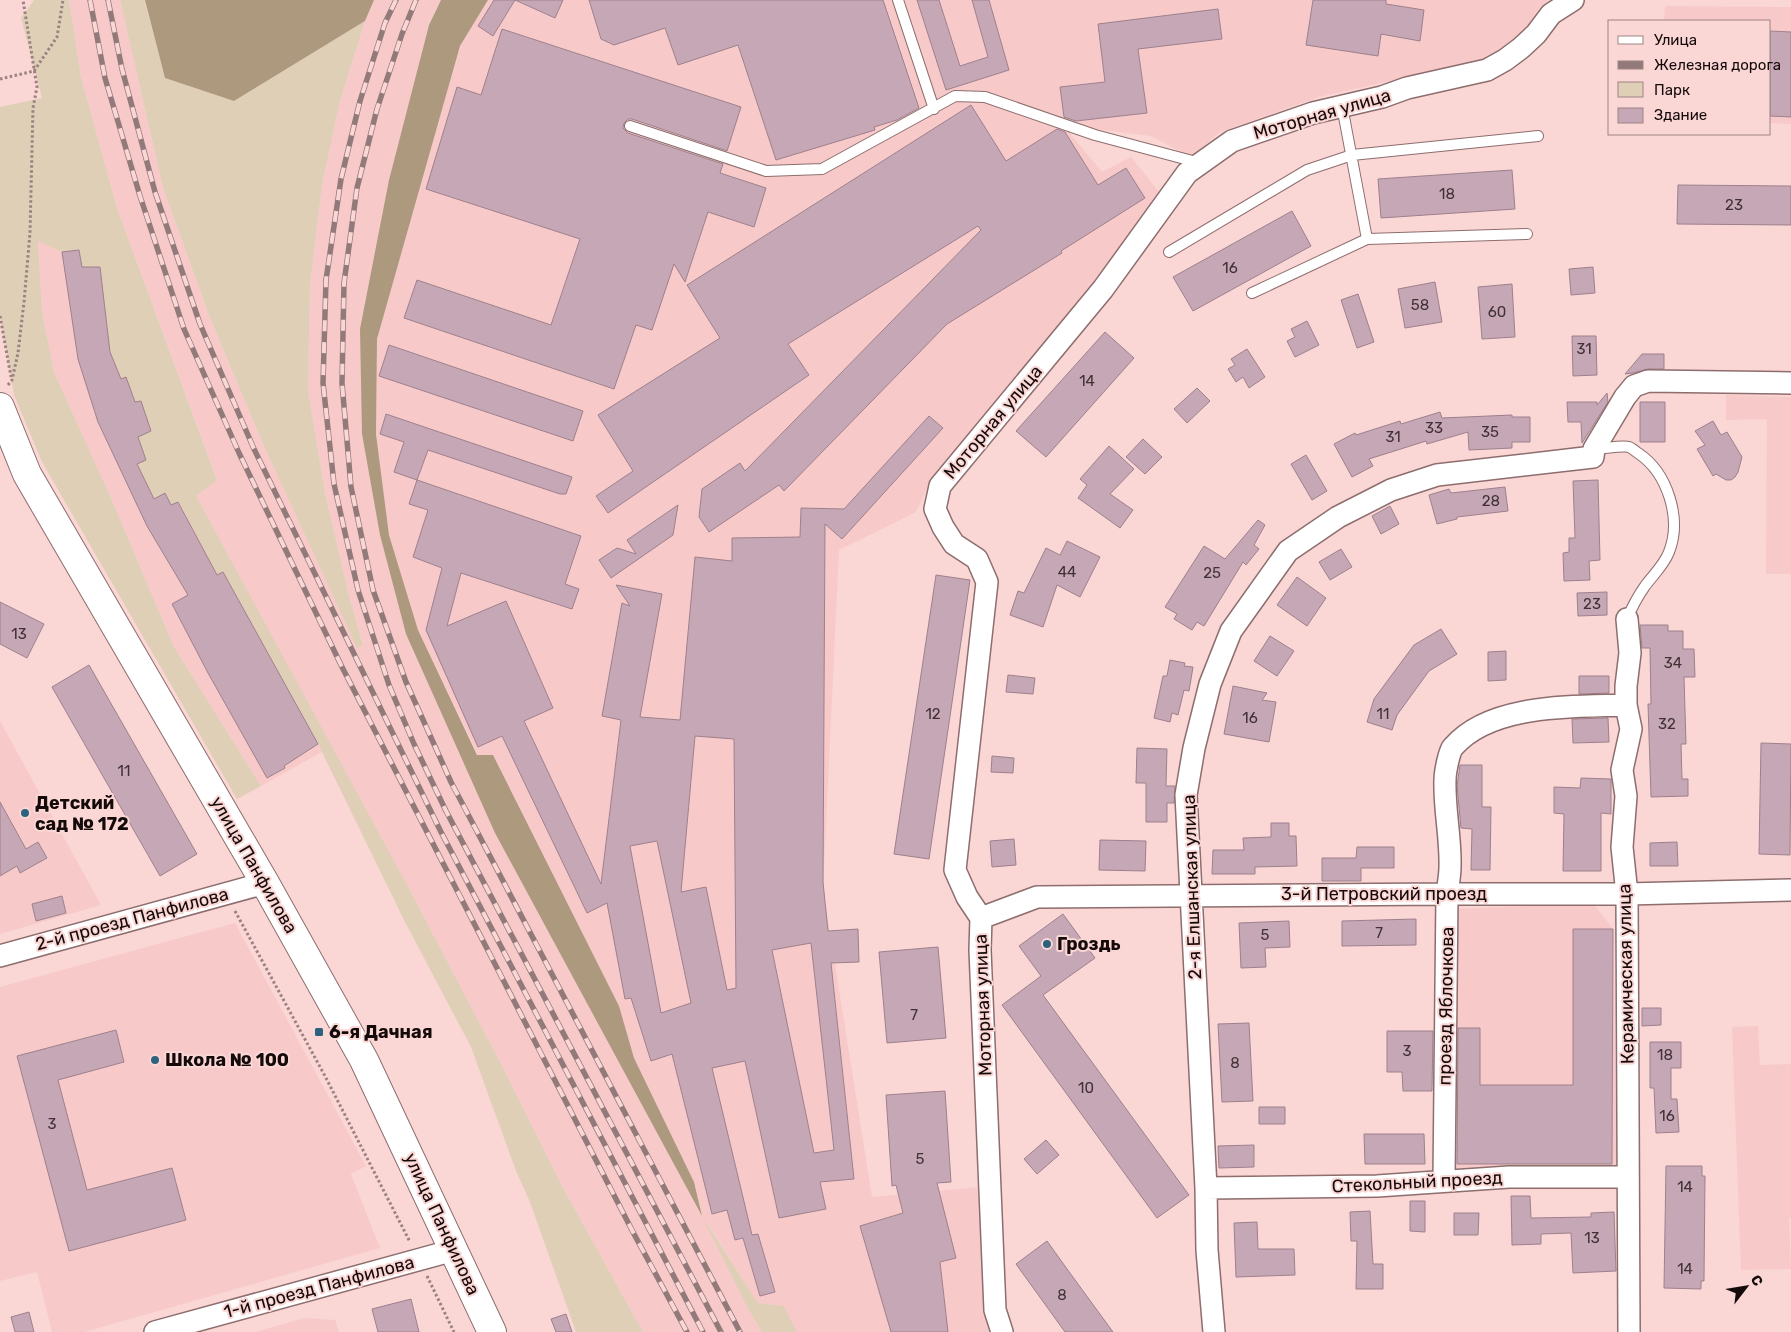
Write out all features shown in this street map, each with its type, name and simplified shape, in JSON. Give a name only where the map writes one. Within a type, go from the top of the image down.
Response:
[{"type":"main road","name":"улица Панфилова","points":[[2,400],[5,437],[265,883],[364,1060],[492,1332]]},
{"type":"street","name":"Моторная улица","points":[[1002,1332],[995,1310],[980,918],[954,870],[987,582],[977,560],[954,544],[943,527],[935,510],[940,486],[1103,289],[1187,173],[1200,163],[1232,141],[1313,113],[1382,97],[1407,88],[1486,70],[1506,60],[1536,34],[1550,14],[1574,0]]},
{"type":"street","points":[[1594,450],[1625,397],[1634,386],[1648,381],[1791,383]]},
{"type":"street","name":"2-я Елшанская улица","points":[[1214,1332],[1208,1250],[1186,795],[1194,748],[1210,684],[1231,631],[1288,551],[1338,517],[1391,490],[1438,475],[1593,457],[1594,450]]},
{"type":"street","name":"Керамическая улица","points":[[1626,619],[1630,653],[1626,705],[1631,729],[1622,770],[1626,796],[1622,846],[1627,894],[1629,1332]]},
{"type":"street","name":"проезд Яблочкова","points":[[1444,1180],[1447,894],[1450,868],[1445,778],[1452,748],[1465,736],[1485,724],[1519,712],[1626,705]]},
{"type":"street","name":"2-й проезд Панфилова","points":[[0,956],[265,883]]},
{"type":"street","name":"3-й Петровский проезд","points":[[980,918],[1036,897],[1627,894],[1791,890]]},
{"type":"street","name":"Стекольный проезд","points":[[1206,1188],[1377,1186],[1510,1177],[1628,1177]]},
{"type":"street","name":"1-й проезд Панфилова","points":[[155,1332],[454,1250]]},
{"type":"lane","points":[[898,0],[934,109]]},
{"type":"lane","points":[[630,126],[766,171],[822,169],[955,96],[985,97],[1095,134],[1200,163]]},
{"type":"lane","points":[[1342,106],[1367,239]]},
{"type":"lane","points":[[1169,252],[1307,170],[1352,155],[1538,136]]},
{"type":"lane","points":[[1252,293],[1367,239],[1527,234]]},
{"type":"lane","points":[[1594,450],[1628,447],[1647,459],[1659,474],[1670,498],[1675,526],[1670,551],[1658,571],[1633,604],[1626,619]]},
{"type":"path","points":[[2,400],[12,380],[18,353],[30,233],[33,108],[37,87],[23,0]]},
{"type":"path","points":[[0,79],[34,71],[57,37],[63,0]]},
{"type":"path","points":[[0,316],[12,380]]},
{"type":"path","points":[[226,894],[325,1076],[419,1259],[454,1332]]},
{"type":"shaded area","points":[[69,0],[120,0],[163,188],[210,318],[263,444],[357,647],[363,644],[349,596],[325,493],[308,390],[310,285],[322,185],[340,101],[365,21],[374,0],[441,0],[429,25],[389,180],[362,434],[380,535],[406,634],[593,1013],[701,1213],[694,1182],[634,1058],[619,1006],[493,755],[478,755],[418,630],[389,535],[376,434],[377,339],[460,46],[488,0],[1548,0],[1538,9],[1526,28],[1504,48],[1479,61],[1319,97],[1220,132],[1191,157],[1151,136],[1063,125],[1102,172],[1131,157],[1159,192],[1071,315],[932,478],[916,512],[839,550],[823,889],[872,1197],[980,1187],[994,1332],[797,1332],[784,1306],[758,1303],[706,1221],[748,1309],[762,1332],[643,1332],[562,1186],[501,1064],[403,877],[195,496],[217,479],[117,208],[81,77]]},
{"type":"shaded area","points":[[145,0],[374,0],[365,21],[234,101],[165,78]]},
{"type":"shaded area","points":[[441,0],[488,0],[460,46],[377,339],[376,434],[389,535],[418,630],[477,755],[493,755],[619,1006],[634,1058],[694,1182],[702,1216],[495,833],[406,634],[380,535],[362,434],[360,329],[389,180],[429,25]]},
{"type":"shaded area","points":[[1665,6],[1791,7],[1791,124],[1771,123],[1771,20],[1664,20]]},
{"type":"shaded area","points":[[38,240],[62,252],[79,250],[100,267],[151,431],[146,460],[137,465],[154,498],[165,493],[178,502],[217,575],[223,572],[322,752],[261,786],[174,647],[111,498],[54,372],[42,311]]},
{"type":"shaded area","points":[[1726,395],[1791,397],[1791,574],[1766,574],[1767,419],[1726,420]]},
{"type":"shaded area","name":"Детский сад № 172","points":[[0,721],[101,905],[0,934]]},
{"type":"shaded area","points":[[1593,903],[1613,929],[1617,1169],[1453,1174],[1454,909]]},
{"type":"shaded area","name":"Школа № 100","points":[[235,923],[366,1166],[351,1174],[380,1248],[84,1332],[52,1332],[37,1272],[0,1281],[0,987]]},
{"type":"shaded area","points":[[1758,1026],[1760,1065],[1791,1064],[1791,1218],[1789,1218],[1791,1269],[1741,1270],[1732,1027]]},
{"type":"shaded area","points":[[304,1318],[335,1320],[339,1332],[256,1332]]},
{"type":"green space","points":[[34,0],[69,0],[81,77],[117,208],[217,480],[196,496],[403,877],[501,1064],[562,1186],[643,1332],[576,1332],[530,1202],[516,1171],[471,1047],[405,922],[318,744],[223,572],[217,575],[179,502],[171,505],[165,493],[154,499],[137,464],[146,460],[138,437],[151,431],[141,401],[135,402],[121,379],[110,352],[100,267],[82,267],[79,250],[62,252],[38,241],[42,311],[54,372],[111,498],[174,647],[261,786],[237,799],[42,462],[14,395],[0,316],[0,107],[42,98],[21,18]]},
{"type":"green space","points":[[120,0],[145,0],[165,78],[234,101],[365,21],[340,101],[322,185],[310,285],[308,390],[325,493],[349,596],[363,645],[357,648],[263,444],[210,318],[163,188]]},
{"type":"green space","points":[[702,1216],[758,1303],[784,1306],[797,1332],[762,1332],[748,1309]]},
{"type":"building","points":[[494,0],[515,0],[493,36],[478,26]]},
{"type":"building","points":[[515,0],[563,0],[555,18]]},
{"type":"building","points":[[589,0],[883,0],[919,108],[897,120],[874,127],[875,130],[776,160],[738,45],[678,65],[665,28],[614,45],[601,39]]},
{"type":"building","points":[[917,0],[939,0],[960,66],[988,57],[972,0],[989,0],[1009,70],[946,90]]},
{"type":"building","points":[[1313,0],[1386,0],[1386,4],[1424,10],[1420,41],[1381,34],[1378,56],[1306,45]]},
{"type":"building","points":[[1218,9],[1222,39],[1138,49],[1147,113],[1076,121],[1064,117],[1060,87],[1105,82],[1098,24]]},
{"type":"building","points":[[502,29],[741,107],[727,151],[632,119],[628,119],[624,123],[623,128],[628,133],[723,164],[720,173],[766,188],[754,227],[708,212],[685,282],[674,264],[652,330],[636,325],[614,389],[404,318],[417,280],[551,325],[580,239],[426,189],[457,87],[481,95]]},
{"type":"building","points":[[1771,31],[1791,32],[1791,117],[1771,116]]},
{"type":"building","points":[[971,105],[1006,161],[1057,129],[1065,132],[1098,185],[1126,168],[1145,198],[1061,251],[1062,253],[947,324],[784,491],[779,485],[709,532],[699,517],[702,489],[740,463],[745,471],[981,230],[978,226],[788,344],[809,375],[608,513],[596,496],[633,471],[598,415],[720,338],[687,285]]},
{"type":"building","points":[[1512,170],[1515,209],[1381,218],[1378,179]]},
{"type":"building","points":[[1678,185],[1791,186],[1791,225],[1677,224]]},
{"type":"building","points":[[1292,211],[1311,246],[1193,311],[1173,277]]},
{"type":"building","points":[[79,250],[82,267],[100,267],[110,352],[121,379],[126,377],[135,402],[141,401],[151,431],[138,437],[146,460],[137,464],[154,499],[165,493],[171,505],[178,502],[217,575],[223,572],[318,744],[284,766],[285,768],[267,778],[172,604],[188,595],[147,526],[98,422],[78,359],[62,252]]},
{"type":"building","points":[[1593,267],[1595,293],[1571,295],[1569,269]]},
{"type":"building","points":[[1435,282],[1442,322],[1405,328],[1398,289]]},
{"type":"building","points":[[1512,284],[1515,337],[1482,339],[1478,287]]},
{"type":"building","points":[[1358,294],[1374,342],[1357,348],[1341,300]]},
{"type":"building","points":[[1307,321],[1319,345],[1295,357],[1287,341],[1295,337],[1291,329]]},
{"type":"building","points":[[1105,332],[1134,358],[1046,457],[1016,431]]},
{"type":"building","points":[[1572,336],[1596,336],[1597,375],[1573,376]]},
{"type":"building","points":[[389,345],[583,411],[573,441],[379,376]]},
{"type":"building","points":[[1247,349],[1265,377],[1249,388],[1243,377],[1236,382],[1228,369],[1235,365],[1231,359]]},
{"type":"building","points":[[1642,354],[1664,354],[1664,369],[1648,369],[1625,374]]},
{"type":"building","points":[[1197,388],[1210,401],[1187,423],[1174,409]]},
{"type":"building","points":[[1607,393],[1608,402],[1582,443],[1581,422],[1568,422],[1567,402],[1597,402],[1597,405]]},
{"type":"building","points":[[1640,402],[1665,402],[1665,442],[1640,442]]},
{"type":"building","points":[[1440,412],[1442,418],[1512,415],[1512,417],[1530,417],[1530,442],[1512,442],[1512,448],[1469,450],[1468,432],[1427,444],[1426,441],[1369,459],[1373,466],[1352,477],[1334,444],[1355,433],[1356,435],[1400,421],[1401,424]]},
{"type":"building","points":[[386,414],[572,477],[566,494],[560,494],[428,450],[417,480],[394,472],[404,442],[380,434]]},
{"type":"building","points":[[929,416],[943,428],[842,539],[825,524],[823,882],[828,931],[858,929],[859,962],[831,963],[854,1179],[820,1182],[826,1209],[779,1218],[745,1061],[712,1068],[752,1235],[758,1234],[775,1292],[760,1296],[743,1238],[735,1240],[727,1210],[712,1214],[672,1054],[651,1061],[631,998],[625,999],[607,903],[587,913],[502,736],[478,747],[426,630],[442,568],[413,557],[428,510],[409,504],[417,480],[581,536],[565,584],[579,589],[572,609],[461,573],[447,626],[506,601],[553,708],[524,721],[601,884],[621,720],[602,716],[622,603],[630,606],[616,585],[662,594],[640,717],[680,720],[695,557],[732,561],[732,538],[800,537],[801,508],[844,509]],"holes":[[[695,736],[734,739],[736,988],[727,990],[706,887],[681,892]],[[657,841],[691,1003],[661,1013],[630,846]],[[811,943],[834,1150],[814,1153],[772,950]]]},
{"type":"building","points":[[1713,421],[1721,435],[1727,432],[1742,457],[1738,472],[1731,480],[1726,480],[1716,474],[1713,476],[1697,449],[1705,445],[1695,431]]},
{"type":"building","points":[[1143,439],[1162,457],[1145,474],[1126,457]]},
{"type":"building","points":[[1109,446],[1134,469],[1110,494],[1133,510],[1120,528],[1078,498],[1087,485],[1080,479]]},
{"type":"building","points":[[1306,455],[1327,491],[1312,500],[1291,464]]},
{"type":"building","points":[[1598,480],[1600,560],[1589,561],[1590,580],[1564,581],[1563,553],[1569,552],[1569,538],[1575,538],[1573,481]]},
{"type":"building","points":[[1505,487],[1508,511],[1457,517],[1457,519],[1437,524],[1429,495],[1449,489],[1451,493]]},
{"type":"building","points":[[678,505],[673,535],[611,578],[599,560],[617,548],[636,554],[627,540]]},
{"type":"building","points":[[1390,506],[1399,524],[1381,534],[1372,516]]},
{"type":"building","points":[[1258,520],[1265,525],[1254,545],[1259,549],[1246,565],[1243,562],[1204,626],[1197,622],[1192,630],[1174,619],[1177,614],[1165,607],[1204,546],[1225,559]]},
{"type":"building","points":[[1067,541],[1100,557],[1080,597],[1057,585],[1043,627],[1010,615],[1018,591],[1024,593],[1046,548],[1060,555]]},
{"type":"building","points":[[1341,549],[1352,567],[1330,580],[1319,562]]},
{"type":"building","points":[[936,575],[970,580],[929,859],[894,854]]},
{"type":"building","points":[[1297,577],[1326,598],[1307,626],[1277,605]]},
{"type":"building","points":[[1607,592],[1607,615],[1578,616],[1577,593]]},
{"type":"building","points":[[0,602],[44,624],[27,658],[0,644]]},
{"type":"building","points":[[1640,625],[1668,625],[1668,631],[1683,631],[1683,649],[1694,649],[1695,677],[1684,677],[1686,744],[1681,744],[1682,779],[1688,779],[1688,796],[1651,797],[1648,704],[1651,704],[1650,648],[1642,648]]},
{"type":"building","points":[[1441,629],[1457,654],[1429,671],[1397,715],[1392,730],[1367,722],[1374,699],[1414,645]]},
{"type":"building","points":[[1270,636],[1294,651],[1277,676],[1254,661]]},
{"type":"building","points":[[1506,651],[1506,680],[1488,681],[1488,652]]},
{"type":"building","points":[[1170,660],[1185,663],[1184,666],[1193,667],[1189,691],[1184,690],[1178,715],[1172,713],[1170,722],[1154,718],[1163,676],[1167,676]]},
{"type":"building","points":[[89,665],[197,854],[160,876],[52,687]]},
{"type":"building","points":[[1008,675],[1035,678],[1033,694],[1006,692]]},
{"type":"building","points":[[1579,676],[1609,676],[1609,693],[1579,694]]},
{"type":"building","points":[[1233,686],[1267,693],[1262,700],[1276,702],[1269,742],[1224,734]]},
{"type":"building","points":[[1608,718],[1609,742],[1573,743],[1572,719]]},
{"type":"building","points":[[1761,743],[1791,744],[1790,855],[1759,854]]},
{"type":"building","points":[[1137,748],[1167,749],[1166,786],[1175,786],[1174,803],[1167,803],[1167,822],[1146,822],[1146,783],[1136,783]]},
{"type":"building","points":[[992,756],[1014,758],[1013,773],[991,772]]},
{"type":"building","points":[[1460,765],[1482,765],[1482,807],[1491,807],[1490,870],[1471,870],[1472,829],[1461,828],[1457,786]]},
{"type":"building","points":[[1581,778],[1611,779],[1611,814],[1601,813],[1601,871],[1563,871],[1564,814],[1554,813],[1554,787],[1580,788]]},
{"type":"building","points":[[0,802],[26,849],[38,842],[47,858],[20,873],[17,866],[0,876]]},
{"type":"building","points":[[1271,823],[1289,823],[1289,836],[1296,836],[1297,866],[1255,867],[1255,874],[1212,874],[1213,850],[1244,850],[1243,838],[1271,837]]},
{"type":"building","points":[[1014,839],[1016,865],[992,867],[990,841]]},
{"type":"building","points":[[1100,840],[1146,841],[1145,871],[1099,870]]},
{"type":"building","points":[[1677,842],[1678,866],[1650,866],[1650,843]]},
{"type":"building","points":[[1357,847],[1394,847],[1394,868],[1361,868],[1361,881],[1322,881],[1322,858],[1356,858]]},
{"type":"building","points":[[62,896],[66,913],[36,921],[32,904]]},
{"type":"building","points":[[1063,914],[1095,958],[1043,995],[1189,1195],[1157,1218],[1002,1005],[1041,976],[1019,946]]},
{"type":"building","points":[[1416,919],[1416,945],[1342,946],[1342,921]]},
{"type":"building","points":[[1289,921],[1290,947],[1265,948],[1266,967],[1241,968],[1239,923]]},
{"type":"building","points":[[1573,929],[1613,929],[1612,1164],[1457,1164],[1458,1028],[1480,1028],[1480,1085],[1573,1085]]},
{"type":"building","points":[[938,947],[946,1038],[887,1043],[879,952]]},
{"type":"building","points":[[1642,1008],[1661,1008],[1661,1025],[1642,1026]]},
{"type":"building","points":[[1249,1023],[1253,1101],[1222,1102],[1218,1024]]},
{"type":"building","points":[[116,1030],[124,1062],[58,1080],[87,1190],[172,1168],[186,1220],[69,1251],[17,1056]]},
{"type":"building","points":[[1387,1031],[1433,1031],[1432,1091],[1403,1091],[1402,1072],[1387,1072]]},
{"type":"building","points":[[1650,1042],[1681,1042],[1681,1068],[1671,1068],[1671,1099],[1677,1099],[1679,1132],[1656,1133],[1654,1088],[1650,1088]]},
{"type":"building","points":[[945,1091],[951,1182],[937,1183],[956,1258],[940,1262],[948,1332],[891,1332],[860,1226],[903,1213],[896,1185],[892,1186],[886,1095]]},
{"type":"building","points":[[1259,1107],[1285,1107],[1285,1124],[1259,1124]]},
{"type":"building","points":[[1364,1134],[1424,1134],[1425,1164],[1365,1164]]},
{"type":"building","points":[[1046,1140],[1059,1155],[1037,1174],[1024,1159]]},
{"type":"building","points":[[1254,1145],[1254,1167],[1219,1168],[1218,1146]]},
{"type":"building","points":[[1666,1166],[1702,1166],[1702,1176],[1705,1176],[1704,1281],[1701,1281],[1701,1289],[1664,1288]]},
{"type":"building","points":[[1511,1196],[1530,1196],[1531,1218],[1591,1217],[1591,1213],[1614,1212],[1616,1271],[1573,1273],[1571,1233],[1541,1234],[1541,1244],[1512,1245]]},
{"type":"building","points":[[1410,1201],[1425,1201],[1425,1232],[1410,1231]]},
{"type":"building","points":[[1370,1211],[1373,1264],[1383,1264],[1383,1289],[1356,1289],[1357,1241],[1351,1241],[1350,1212]]},
{"type":"building","points":[[1454,1213],[1479,1213],[1478,1235],[1454,1235]]},
{"type":"building","points":[[1257,1222],[1258,1249],[1294,1249],[1295,1275],[1236,1277],[1234,1223]]},
{"type":"building","points":[[1047,1241],[1113,1332],[1065,1332],[1016,1264]]},
{"type":"building","points":[[411,1299],[419,1332],[378,1332],[372,1309]]},
{"type":"building","points":[[29,1312],[34,1332],[15,1332],[11,1317]]},
{"type":"building","points":[[566,1314],[572,1332],[556,1332],[551,1319]]},
{"type":"railway","points":[[90,0],[105,78],[140,196],[184,329],[239,453],[342,667],[634,1234],[687,1332]]},
{"type":"railway","points":[[108,0],[122,69],[155,192],[200,324],[254,449],[441,832],[703,1332]]},
{"type":"railway","points":[[396,0],[385,23],[360,101],[341,179],[326,280],[323,383],[334,484],[358,590],[389,685],[414,744],[446,811],[721,1332]]},
{"type":"railway","points":[[416,0],[402,34],[377,109],[357,188],[344,283],[342,383],[351,487],[373,590],[406,682],[451,782],[740,1332]]},
{"type":"place","name":"Детский сад № 172","points":[[25,813]]},
{"type":"place","name":"Гроздь","points":[[1047,944]]},
{"type":"place","name":"6-я Дачная","points":[[319,1032]]},
{"type":"place","name":"Школа № 100","points":[[155,1060]]}]
